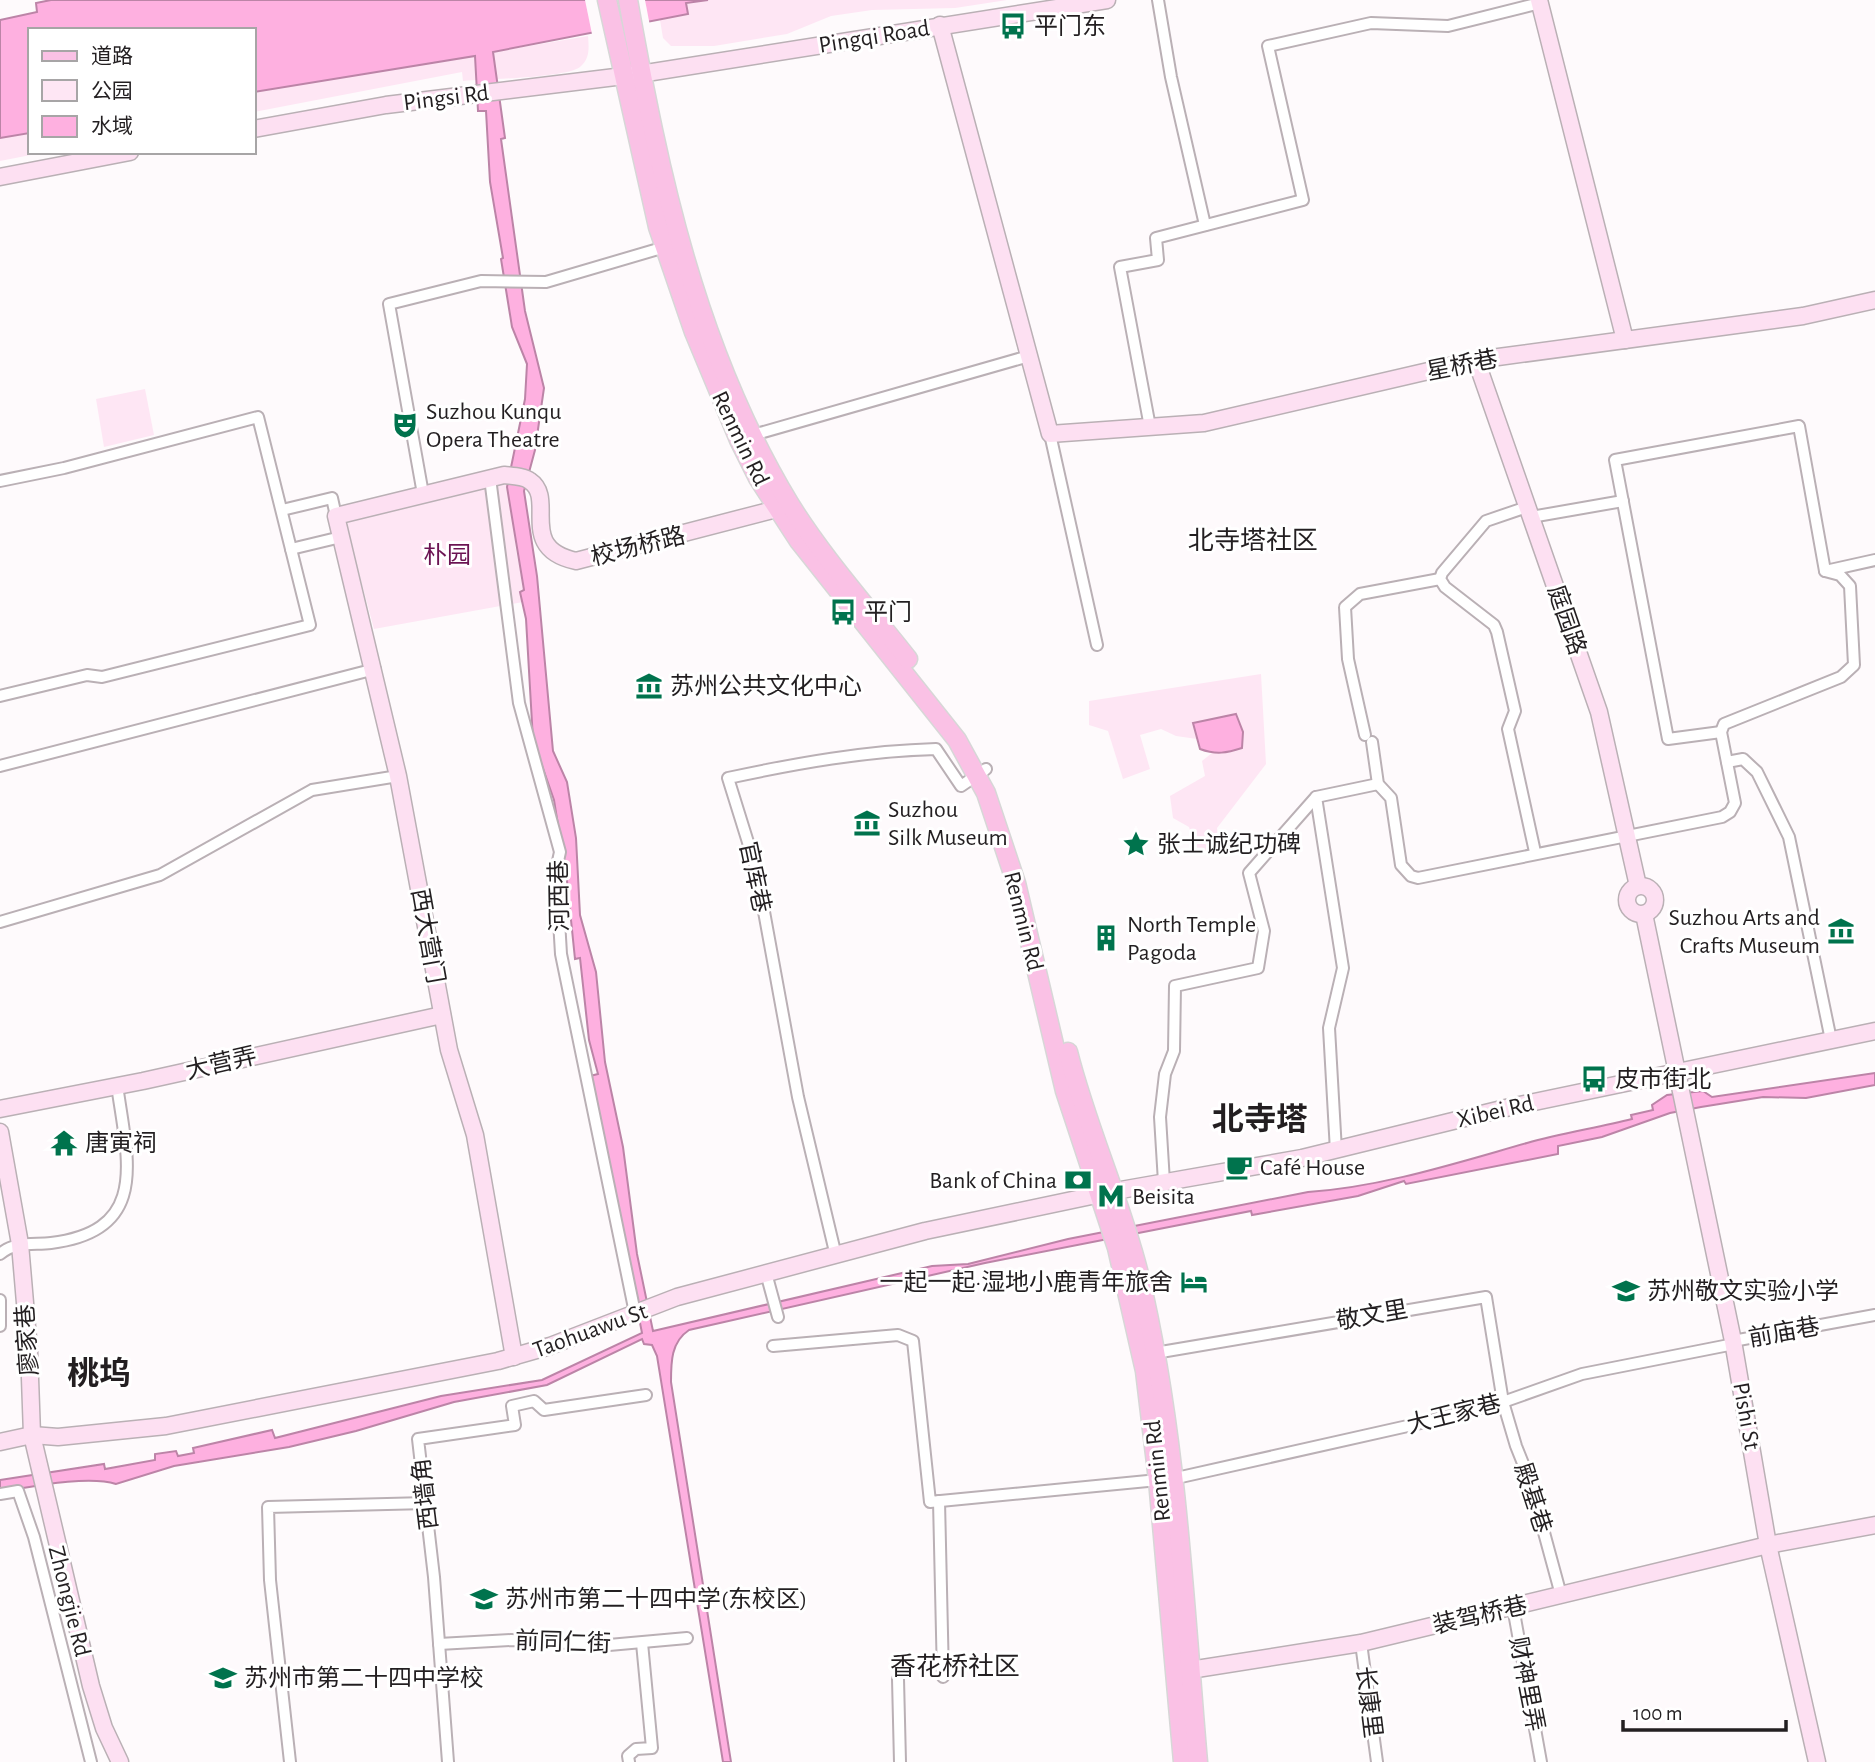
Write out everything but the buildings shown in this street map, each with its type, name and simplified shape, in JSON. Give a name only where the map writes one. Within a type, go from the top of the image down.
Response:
[{"type":"main road","name":"Renmin Rd","points":[[607,0],[615,43],[632,76],[678,242],[709,328],[784,508],[829,581],[982,772],[1016,883],[1065,1091],[1108,1192],[1155,1353],[1183,1762]]},
{"type":"main road","name":"Renmin Rd","points":[[628,0],[635,40],[632,76],[665,247],[717,392],[758,478],[784,508]]},
{"type":"main road","name":"Renmin Rd","points":[[1124,1246],[1165,1480],[1190,1670],[1198,1762]]},
{"type":"street","name":"Pingqi Road","points":[[632,76],[1107,0]]},
{"type":"street","points":[[1158,0],[1171,78],[1205,225]]},
{"type":"street","points":[[1150,427],[1120,267],[1158,260],[1156,238],[1303,200],[1268,46],[1371,23],[1448,26],[1540,2],[1625,340]]},
{"type":"street","points":[[940,25],[1051,434],[1097,645]]},
{"type":"street","name":"Pingsi Rd","points":[[256,129],[386,104],[632,76]]},
{"type":"street","points":[[0,177],[120,154]]},
{"type":"street","points":[[423,495],[389,304],[481,281],[546,282],[665,247]]},
{"type":"street","name":"星桥巷","points":[[1051,434],[1204,423],[1476,360],[1803,316],[1875,300]]},
{"type":"street","points":[[753,435],[1029,356]]},
{"type":"street","name":"庭园路","points":[[1476,360],[1599,712],[1638,886],[1649,888],[1655,897],[1653,908],[1644,914],[1675,1071]]},
{"type":"street","points":[[0,481],[64,468],[258,417],[310,625],[102,677],[87,675],[0,696]]},
{"type":"street","points":[[1721,732],[1668,738],[1615,460],[1798,426],[1825,571]]},
{"type":"street","name":"校场桥路","points":[[336,516],[497,476],[528,479],[536,486],[544,541],[556,557],[576,561],[784,508]]},
{"type":"street","name":"河西巷","points":[[497,476],[519,704],[560,852],[556,870],[561,954],[641,1311]]},
{"type":"street","points":[[282,510],[332,498],[336,516]]},
{"type":"street","points":[[1535,852],[1508,729],[1515,711],[1497,632],[1494,625],[1445,587],[1440,579],[1441,573],[1486,521],[1529,512],[1623,501]]},
{"type":"street","name":"西大营门","points":[[336,516],[375,669],[398,776],[455,1073],[475,1135],[514,1357]]},
{"type":"street","points":[[291,549],[341,537]]},
{"type":"street","points":[[1825,571],[1875,561]]},
{"type":"street","points":[[1440,579],[1360,594],[1345,607],[1348,659],[1378,784],[1391,798],[1401,865],[1411,876],[1418,878],[1726,815],[1735,803],[1721,732],[1727,721],[1841,677],[1851,670],[1855,660],[1850,586],[1840,575],[1825,571]]},
{"type":"street","points":[[0,766],[375,669]]},
{"type":"street","name":"官库巷","points":[[836,1256],[798,1097],[756,868],[728,778],[808,760],[885,751],[936,750],[961,786],[982,772]]},
{"type":"street","points":[[1727,762],[1743,759],[1757,772],[1789,837],[1831,1040]]},
{"type":"street","points":[[0,922],[160,875],[312,790],[398,776]]},
{"type":"street","points":[[1164,1182],[1160,1117],[1164,1074],[1174,1051],[1175,986],[1258,968],[1264,931],[1249,873],[1316,797],[1378,784]]},
{"type":"street","points":[[1316,797],[1343,968],[1329,1028],[1336,1151]]},
{"type":"street","name":"大营弄","points":[[0,1109],[442,1015]]},
{"type":"street","name":"Xibei Rd","points":[[1108,1192],[1336,1151],[1470,1116],[1875,1031]]},
{"type":"street","name":"Pishi St","points":[[1675,1071],[1734,1342],[1768,1545],[1817,1762]]},
{"type":"street","points":[[0,1254],[20,1244],[78,1238],[107,1224],[117,1214],[130,1174],[117,1085]]},
{"type":"street","name":"廖家巷","points":[[0,1132],[2,1157],[20,1244],[34,1447]]},
{"type":"street","name":"Taohuawu St","points":[[0,1453],[34,1447],[58,1437],[186,1423],[514,1357],[641,1311],[766,1273],[925,1231],[1108,1192]]},
{"type":"street","points":[[766,1273],[778,1317]]},
{"type":"street","name":"敬文里","points":[[1155,1353],[1486,1297],[1503,1402]]},
{"type":"street","name":"廖家巷","points":[[0,1300],[0,1326]]},
{"type":"street","name":"前庙巷","points":[[1734,1342],[1875,1315]]},
{"type":"street","points":[[772,1346],[898,1335],[913,1341],[930,1502],[939,1501],[943,1678]]},
{"type":"street","name":"大王家巷","points":[[939,1501],[1165,1480],[1503,1402],[1581,1374],[1734,1342]]},
{"type":"street","name":"西墙角","points":[[448,1762],[427,1503],[418,1439],[514,1425],[512,1406],[534,1401],[544,1410],[646,1395]]},
{"type":"street","name":"殿基巷","points":[[1503,1402],[1530,1481],[1562,1595]]},
{"type":"street","name":"Taohuawu St","points":[[0,1442],[34,1447]]},
{"type":"street","name":"Zhongjie Rd","points":[[34,1447],[103,1728],[120,1762]]},
{"type":"street","points":[[0,1494],[18,1491],[34,1537],[90,1762]]},
{"type":"street","points":[[290,1762],[270,1580],[268,1507],[427,1503]]},
{"type":"street","name":"装驾桥巷","points":[[1190,1670],[1361,1643],[1768,1545],[1875,1525]]},
{"type":"street","name":"财神里弄","points":[[1513,1607],[1541,1762]]},
{"type":"street","name":"前同仁街","points":[[439,1644],[511,1640],[591,1646],[687,1638]]},
{"type":"street","points":[[629,1762],[628,1756],[636,1749],[652,1748],[642,1643]]},
{"type":"street","name":"长康里","points":[[1361,1643],[1377,1762]]},
{"type":"street","points":[[898,1679],[900,1762]]},
{"type":"green space","points":[[708,0],[1007,0],[955,8],[872,10],[831,16],[787,34],[714,46],[671,46],[663,38],[660,20],[688,14],[686,3]]},
{"type":"green space","points":[[588,36],[586,60],[580,67],[559,74],[463,81],[462,72],[256,112],[256,92]]},
{"type":"green space","points":[[28,133],[28,154],[36,154],[0,161],[0,138]]},
{"type":"green space","points":[[145,389],[154,435],[104,447],[96,399]]},
{"type":"green space","name":"朴园","points":[[508,477],[516,550],[524,591],[520,592],[523,602],[374,629],[344,517]]},
{"type":"green space","points":[[1261,674],[1266,764],[1217,828],[1219,852],[1197,855],[1189,827],[1173,818],[1170,796],[1205,776],[1202,761],[1212,753],[1227,753],[1194,723],[1197,739],[1176,736],[1161,729],[1140,735],[1150,769],[1123,779],[1108,731],[1089,725],[1089,701]]},
{"type":"water","points":[[51,0],[708,0],[686,3],[688,14],[493,52],[505,138],[501,139],[525,311],[544,388],[535,450],[524,491],[537,576],[553,751],[567,782],[576,838],[580,915],[596,972],[605,1062],[623,1147],[637,1254],[653,1331],[932,1266],[968,1264],[1068,1239],[1308,1192],[1391,1180],[1540,1139],[1632,1119],[1631,1115],[1653,1110],[1652,1105],[1667,1095],[1703,1091],[1712,1097],[1875,1073],[1875,1085],[1806,1098],[1763,1097],[1670,1113],[1602,1137],[1558,1146],[1558,1154],[1406,1184],[1404,1181],[1358,1196],[1252,1215],[1251,1211],[985,1263],[689,1330],[675,1346],[671,1382],[731,1762],[723,1762],[657,1356],[652,1345],[644,1344],[642,1339],[547,1385],[454,1402],[356,1431],[289,1447],[174,1466],[116,1484],[75,1481],[0,1492],[0,1480],[104,1464],[105,1469],[155,1460],[155,1454],[176,1451],[178,1456],[194,1453],[193,1448],[272,1430],[275,1438],[441,1396],[542,1380],[642,1333],[590,1076],[598,1074],[589,1040],[580,958],[575,959],[567,881],[554,800],[533,740],[526,619],[520,592],[524,590],[507,487],[525,399],[527,364],[512,327],[490,182],[486,111],[478,111],[475,56],[256,92],[256,28],[28,28],[28,133],[0,138],[0,20],[37,12],[36,3]]},
{"type":"water","points":[[1236,714],[1243,732],[1242,748],[1221,753],[1200,749],[1193,723]]},
{"type":"pier","points":[[585,0],[645,0],[650,26],[593,39]]},
{"type":"place","name":"平门东","points":[[1013,26]]},
{"type":"place","name":"Suzhou Kunqu Opera Theatre","points":[[405,425]]},
{"type":"place","name":"平门","points":[[843,612]]},
{"type":"place","name":"苏州公共文化中心","points":[[649,686]]},
{"type":"place","name":"Suzhou Silk Museum","points":[[867,823]]},
{"type":"place","name":"张士诚纪功碑","points":[[1136,844]]},
{"type":"place","name":"Suzhou Arts and Crafts Museum","points":[[1841,931]]},
{"type":"place","name":"North Temple Pagoda","points":[[1106,938]]},
{"type":"place","name":"皮市街北","points":[[1594,1079]]},
{"type":"place","name":"唐寅祠","points":[[64,1143]]},
{"type":"place","name":"Café House","points":[[1239,1167]]},
{"type":"place","name":"Bank of China","points":[[1078,1180]]},
{"type":"place","name":"Beisita","points":[[1111,1196]]},
{"type":"place","name":"一起一起·湿地小鹿青年旅舍","points":[[1194,1282]]},
{"type":"place","name":"苏州敬文实验小学","points":[[1626,1291]]},
{"type":"place","name":"苏州市第二十四中学(东校区)","points":[[484,1599]]},
{"type":"place","name":"苏州市第二十四中学校","points":[[223,1678]]},
{"type":"district","name":"北寺塔社区","points":[[1253,540]]},
{"type":"district","name":"北寺塔","points":[[1260,1119]]},
{"type":"district","name":"桃坞","points":[[99,1373]]},
{"type":"district","name":"香花桥社区","points":[[955,1666]]}]
